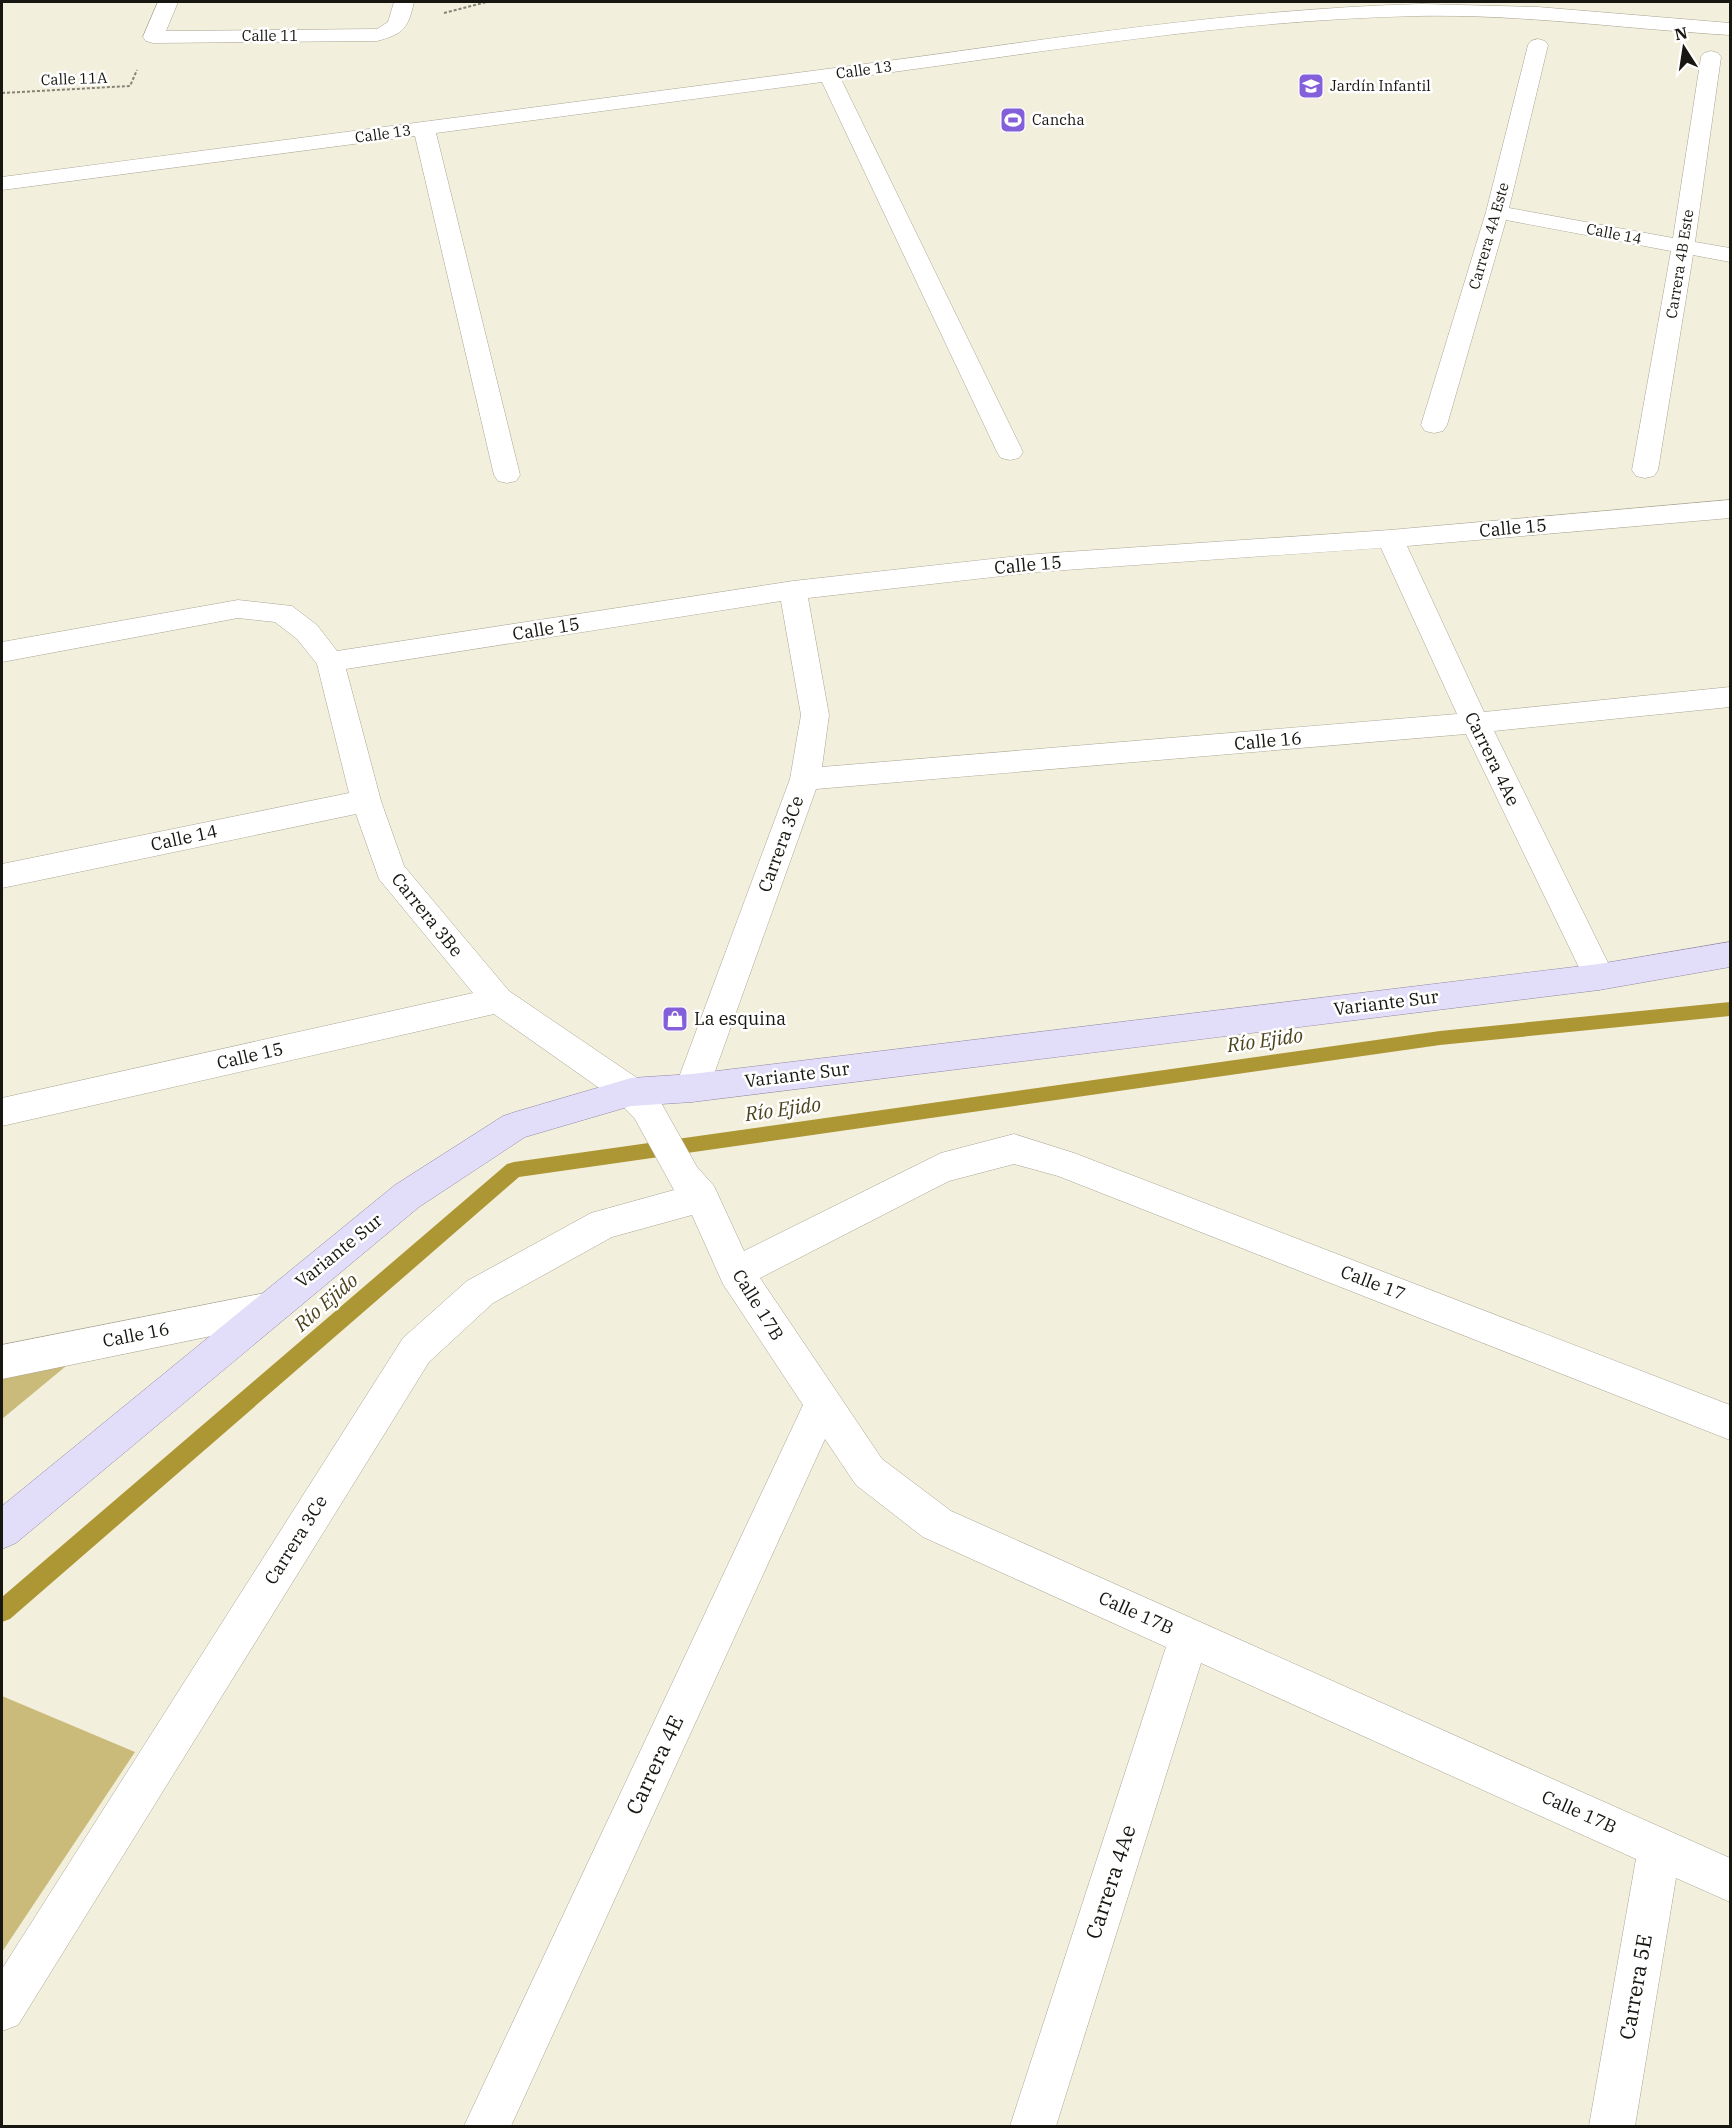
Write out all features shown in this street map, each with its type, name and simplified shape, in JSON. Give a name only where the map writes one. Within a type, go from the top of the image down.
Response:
[{"type":"main road","name":"Variante Sur","points":[[2,1530],[407,1196],[515,1126],[692,1088],[1599,977],[1731,955]]},
{"type":"street","points":[[153,37],[168,2]]},
{"type":"street","name":"Calle 11","points":[[153,37],[377,35],[392,32],[399,24],[404,2]]},
{"type":"street","name":"Calle 13","points":[[2,184],[1176,29],[1284,18],[1421,10],[1570,13],[1731,29]]},
{"type":"street","name":"Carrera 4A Este","points":[[1434,425],[1497,212],[1538,45]]},
{"type":"street","name":"Carrera 4B Este","points":[[1645,470],[1683,247],[1711,57]]},
{"type":"street","points":[[829,75],[1010,452]]},
{"type":"street","points":[[424,128],[507,475]]},
{"type":"street","name":"Calle 14","points":[[1497,212],[1731,255]]},
{"type":"street","name":"Calle 15","points":[[330,662],[793,590],[1037,563],[1390,539],[1731,509]]},
{"type":"street","name":"Carrera 4Ae","points":[[1390,539],[1475,723],[1599,977]]},
{"type":"street","name":"Carrera 3Ce","points":[[692,1088],[805,779],[815,715],[793,590]]},
{"type":"street","name":"Carrera 3Be","points":[[2,652],[238,609],[282,613],[307,633],[330,662],[366,801],[390,871],[498,1000],[639,1100]]},
{"type":"street","name":"Calle 16","points":[[805,779],[1475,723],[1731,697]]},
{"type":"street","name":"Calle 14","points":[[2,876],[366,801]]},
{"type":"street","name":"Calle 15","points":[[2,1112],[498,1000]]},
{"type":"street","name":"Calle 17B","points":[[639,1100],[694,1188],[736,1273],[869,1472],[937,1524],[1731,1880]]},
{"type":"street","name":"Calle 17","points":[[736,1273],[941,1168],[1014,1149],[1062,1163],[1731,1422]]},
{"type":"street","name":"Carrera 3Ce","points":[[2,2009],[416,1350],[480,1292],[603,1224],[694,1188]]},
{"type":"street","name":"Calle 16","points":[[2,1362],[270,1308]]},
{"type":"street","name":"Carrera 4E","points":[[487,2127],[823,1403]]},
{"type":"street","name":"Carrera 4Ae","points":[[1033,2127],[1189,1637]]},
{"type":"street","name":"Carrera 5E","points":[[1612,2127],[1659,1848]]},
{"type":"path","name":"Calle 11A","points":[[2,93],[130,86],[153,37]]},
{"type":"shaded area","points":[[77,1357],[2,1419],[2,1375]]},
{"type":"shaded area","points":[[2,1696],[135,1752],[2,1952]]},
{"type":"waterway","name":"Río Ejido","points":[[2,1611],[514,1170],[1440,1038],[1730,1009]]},
{"type":"place","name":"Jardín Infantil","points":[[1311,86]]},
{"type":"place","name":"Cancha","points":[[1013,120]]},
{"type":"place","name":"La esquina","points":[[675,1019]]}]
